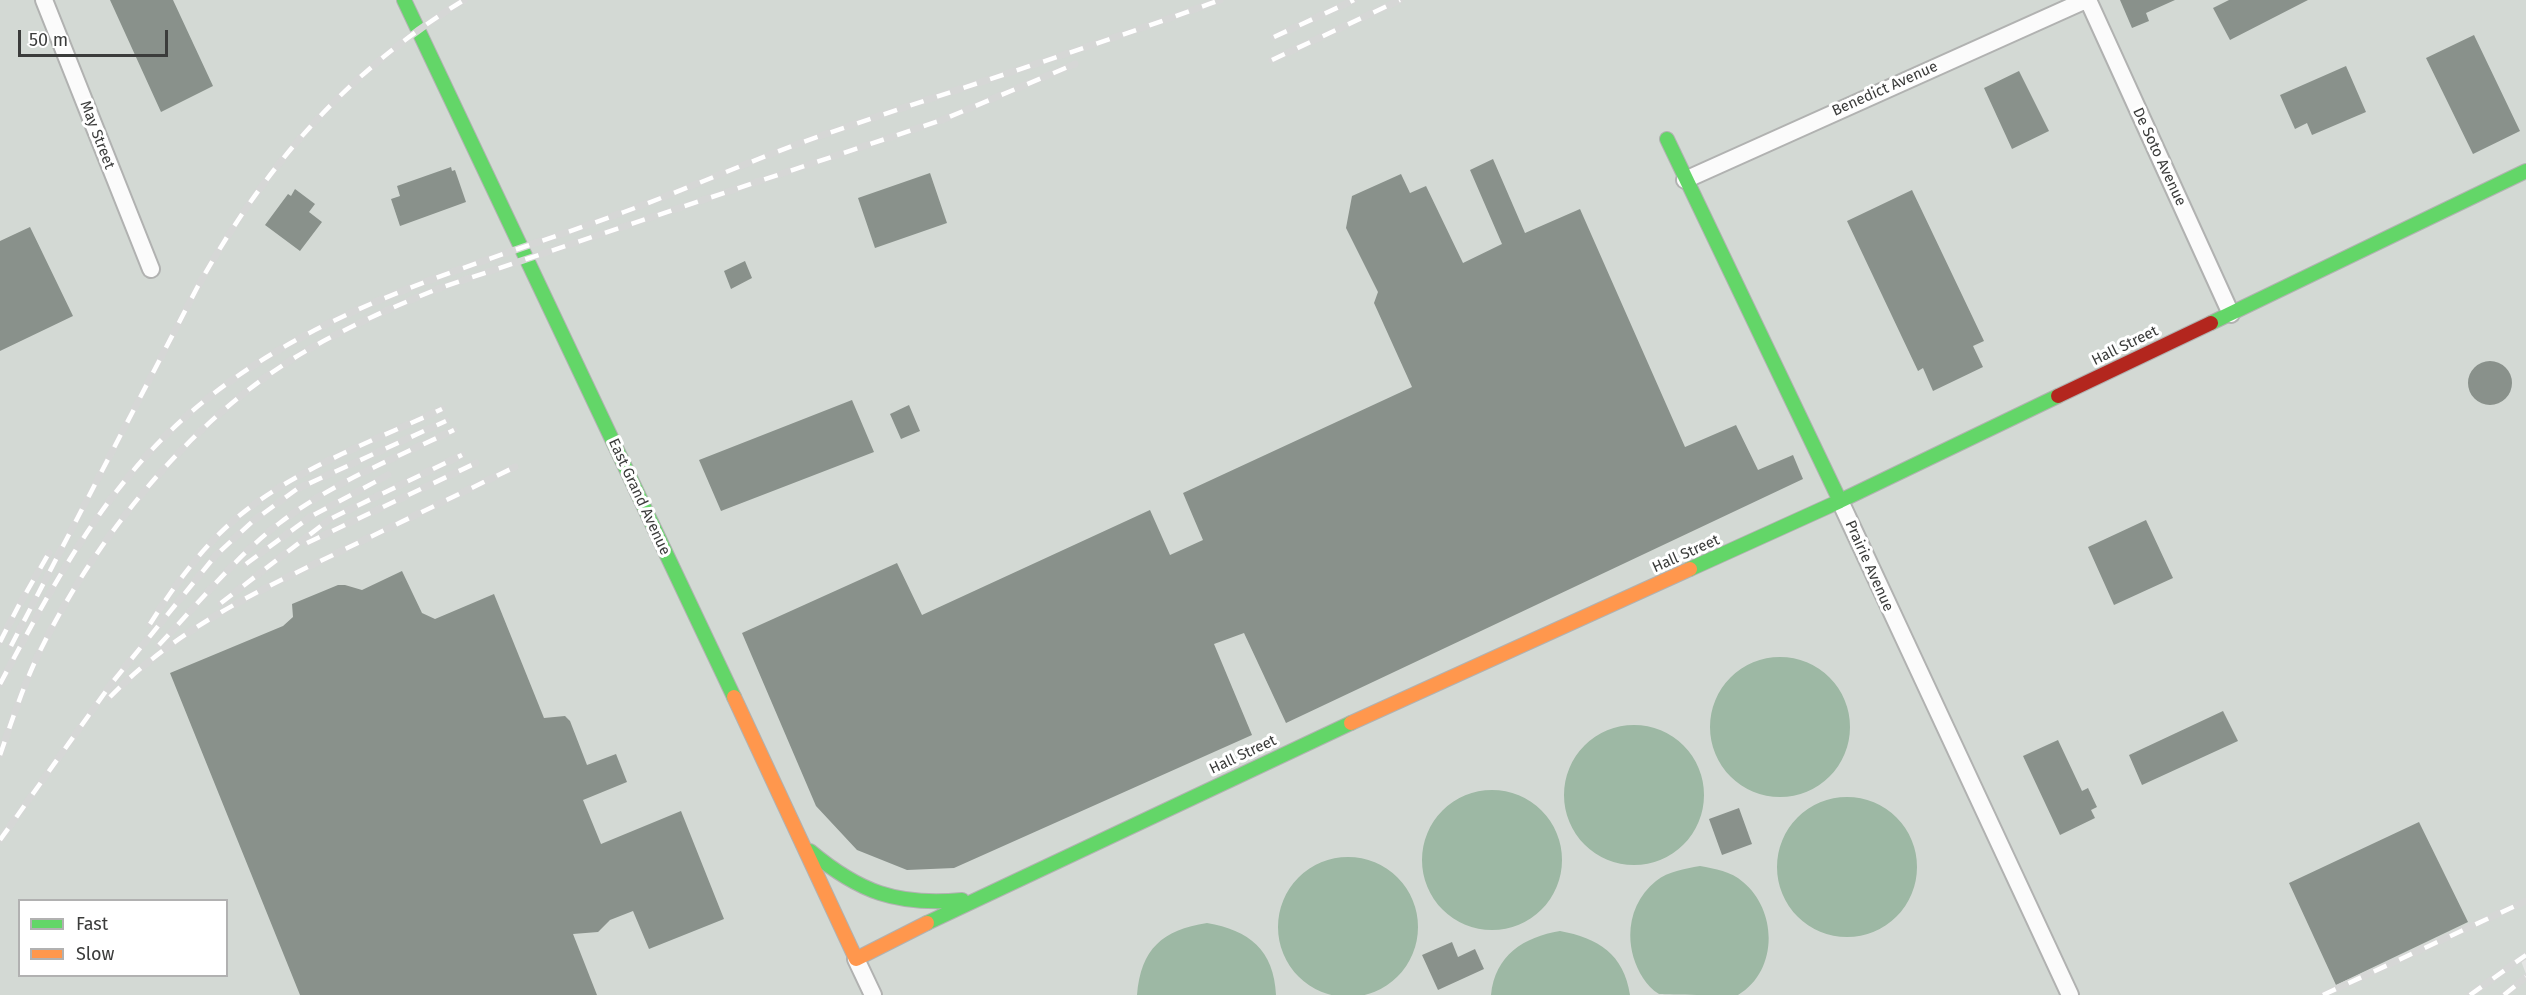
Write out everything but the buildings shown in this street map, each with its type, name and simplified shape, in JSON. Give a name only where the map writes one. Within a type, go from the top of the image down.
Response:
[{"type":"main road","name":"East Grand Avenue","points":[[404,0],[805,846],[856,959]]},
{"type":"main road","name":"Prairie Avenue","points":[[1667,139],[1840,501]]},
{"type":"main road","name":"Hall Street","points":[[856,959],[979,897],[1408,696],[1840,501],[2526,171]]},
{"type":"main road","points":[[805,846],[826,865],[848,880],[892,899],[928,903],[979,897]]},
{"type":"street","name":"May Street","points":[[44,0],[151,269]]},
{"type":"street","name":"Benedict Avenue","points":[[1685,180],[2087,0]]},
{"type":"street","name":"De Soto Avenue","points":[[2087,0],[2231,314]]},
{"type":"street","name":"Prairie Avenue","points":[[1840,501],[2070,995]]},
{"type":"street","name":"East Grand Avenue","points":[[856,959],[873,995]]},
{"type":"shaded area","points":[[0,0],[2526,0],[2526,959],[2521,961],[2526,974],[2526,995],[0,995]]},
{"type":"shaded area","points":[[1780,657],[1807,662],[1829,678],[1845,700],[1850,727],[1845,754],[1829,776],[1807,792],[1780,797],[1753,792],[1731,776],[1715,754],[1710,727],[1715,700],[1731,678],[1753,662]]},
{"type":"shaded area","points":[[1634,725],[1661,730],[1683,746],[1699,768],[1704,795],[1699,822],[1683,844],[1661,860],[1634,865],[1607,860],[1585,844],[1569,822],[1564,795],[1569,768],[1585,746],[1607,730]]},
{"type":"shaded area","points":[[1492,790],[1519,796],[1531,802],[1541,811],[1550,821],[1556,833],[1562,860],[1556,887],[1550,899],[1541,909],[1531,918],[1519,924],[1492,930],[1465,924],[1453,918],[1443,909],[1434,899],[1428,887],[1422,860],[1428,833],[1434,821],[1443,811],[1453,802],[1465,796]]},
{"type":"shaded area","points":[[1847,797],[1874,803],[1886,809],[1896,818],[1905,828],[1911,840],[1917,867],[1911,894],[1905,906],[1896,916],[1886,925],[1874,931],[1847,937],[1820,931],[1808,925],[1798,916],[1789,906],[1783,894],[1777,867],[1783,840],[1789,828],[1798,818],[1808,809],[1820,803]]},
{"type":"shaded area","points":[[1348,857],[1362,859],[1387,869],[1406,888],[1416,913],[1418,927],[1416,941],[1406,966],[1387,985],[1362,995],[1334,995],[1309,985],[1290,966],[1280,941],[1278,927],[1280,913],[1290,888],[1309,869],[1334,859]]},
{"type":"shaded area","points":[[1700,866],[1717,869],[1738,878],[1754,894],[1763,909],[1769,940],[1766,956],[1761,971],[1738,995],[1659,994],[1643,978],[1632,953],[1630,940],[1633,914],[1646,891],[1666,875]]},
{"type":"shaded area","points":[[1207,923],[1235,931],[1256,945],[1270,966],[1276,995],[1137,995],[1143,965],[1157,944],[1178,931]]},
{"type":"shaded area","points":[[1560,931],[1586,938],[1607,950],[1622,969],[1630,995],[1491,995],[1498,969],[1514,950],[1535,938]]},
{"type":"railway","points":[[11,646],[198,286],[251,201],[280,162],[346,90],[421,28],[464,0]]},
{"type":"railway","points":[[0,684],[61,574],[106,505],[132,472],[191,412],[239,375],[289,344],[397,293],[624,212],[795,145],[1220,0]]},
{"type":"railway","points":[[1274,37],[1354,0]]},
{"type":"railway","points":[[1272,60],[1400,0]]},
{"type":"railway","points":[[0,755],[25,685],[43,645],[65,604],[119,523],[149,485],[218,415],[255,385],[294,358],[366,320],[440,288],[942,120],[1075,64]]},
{"type":"railway","points":[[150,624],[178,582],[199,556],[221,532],[256,503],[307,471],[442,409]]},
{"type":"railway","points":[[0,840],[111,684],[216,555],[253,521],[297,489],[446,421]]},
{"type":"railway","points":[[159,645],[234,564],[281,522],[343,483],[454,430]]},
{"type":"railway","points":[[221,603],[330,519],[462,455]]},
{"type":"railway","points":[[307,543],[476,463]]},
{"type":"railway","points":[[110,697],[161,652],[216,615],[274,584],[515,467]]},
{"type":"railway","points":[[246,564],[310,517],[388,475]]},
{"type":"railway","points":[[0,642],[49,553]]},
{"type":"railway","points":[[2323,995],[2526,901]]},
{"type":"railway","points":[[2470,995],[2526,955]]},
{"type":"railway","points":[[2504,995],[2526,977]]},
{"type":"traffic: fast","points":[[404,0],[734,697]]},
{"type":"traffic: fast","points":[[1667,139],[1840,501]]},
{"type":"traffic: fast","points":[[2211,323],[2526,171]]},
{"type":"traffic: fast","points":[[1690,569],[1840,501],[2058,396]]},
{"type":"traffic: fast","points":[[927,923],[1351,723]]},
{"type":"traffic: fast","points":[[810,851],[845,877],[880,893],[918,901],[962,900]]},
{"type":"traffic: slow","points":[[1351,723],[1690,569]]},
{"type":"traffic: slow","points":[[734,697],[856,959],[927,923]]},
{"type":"traffic: jam","points":[[2058,396],[2211,323]]}]
